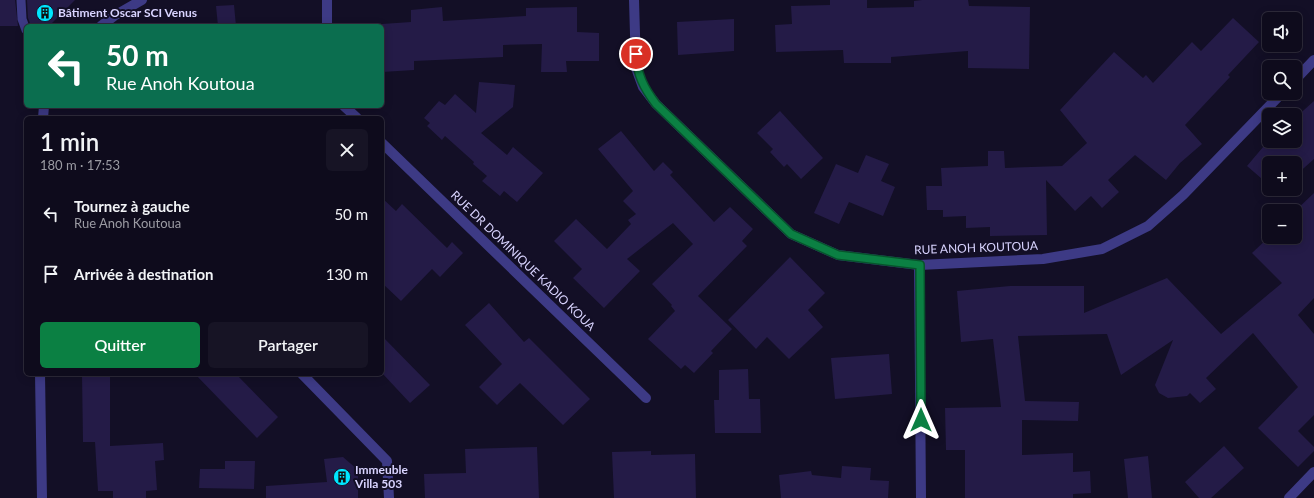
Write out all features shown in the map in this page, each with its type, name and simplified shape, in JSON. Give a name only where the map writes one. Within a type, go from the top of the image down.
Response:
[{"type":"street","points":[[104,24],[114,16],[142,0]]},
{"type":"street","points":[[327,0],[327,24]]},
{"type":"street","name":"RUE ANOH KOUTOUA","points":[[634,0],[636,68],[643,87],[656,104],[791,234],[838,255],[920,265],[1043,259],[1102,249],[1148,226],[1183,195],[1275,100]]},
{"type":"street","points":[[1302,73],[1314,60]]},
{"type":"street","points":[[346,108],[355,116]]},
{"type":"street","name":"RUE DR DOMINIQUE KADIO KOUA","points":[[384,145],[646,398]]},
{"type":"street","points":[[920,265],[922,498]]},
{"type":"street","points":[[40,376],[42,498]]},
{"type":"street","points":[[304,376],[387,462],[389,498]]},
{"type":"street","points":[[1288,498],[1314,472]]},
{"type":"lane","points":[[21,0],[22,19],[24,24]]},
{"type":"building","points":[[0,0],[15,0],[18,26],[0,26]]},
{"type":"building","name":"Bâtiment Oscar SCI Venus","points":[[27,0],[75,0],[51,24],[30,24],[28,18]]},
{"type":"building","points":[[830,0],[867,0],[867,8],[914,7],[914,1],[922,0],[968,0],[969,6],[1030,7],[1029,69],[968,68],[968,51],[891,57],[891,63],[844,63],[843,50],[776,52],[775,25],[792,24],[791,6],[830,5]]},
{"type":"building","points":[[234,5],[236,24],[218,24],[216,6]]},
{"type":"building","points":[[442,7],[443,21],[526,16],[526,8],[577,7],[577,32],[599,33],[599,61],[566,61],[567,72],[541,72],[542,44],[503,45],[503,57],[414,61],[414,70],[384,72],[384,24],[382,24],[411,22],[411,10]]},
{"type":"building","points":[[1233,18],[1259,42],[1228,75],[1230,77],[1185,125],[1202,144],[1180,163],[1166,180],[1135,155],[1108,180],[1119,192],[1102,208],[1091,196],[1075,211],[1046,180],[1047,235],[990,236],[990,227],[966,228],[966,216],[943,217],[943,210],[927,210],[926,186],[942,186],[941,168],[988,166],[988,151],[1004,151],[1005,168],[1062,166],[1087,143],[1060,110],[1114,52],[1143,78],[1146,75],[1153,83],[1192,42],[1201,51]]},
{"type":"building","points":[[734,19],[734,51],[678,55],[677,22]]},
{"type":"building","points":[[479,82],[515,85],[513,107],[481,133],[507,155],[513,147],[543,173],[517,202],[504,191],[500,196],[482,181],[487,176],[445,136],[442,140],[427,126],[430,123],[424,118],[439,101],[445,105],[455,94],[476,113]]},
{"type":"building","points":[[1314,101],[1314,159],[1302,170],[1302,156],[1262,156],[1262,179],[1247,166],[1262,148],[1302,148],[1302,112]]},
{"type":"building","points":[[780,111],[823,158],[801,179],[787,164],[784,167],[770,152],[773,149],[757,133]]},
{"type":"building","points":[[621,131],[654,171],[663,162],[673,172],[670,175],[714,222],[730,207],[753,229],[742,241],[747,246],[698,296],[732,329],[711,351],[713,353],[694,373],[685,365],[681,369],[648,339],[675,311],[671,306],[672,305],[652,284],[693,244],[673,223],[627,259],[640,271],[604,308],[573,278],[582,269],[554,241],[576,219],[607,249],[631,224],[628,220],[636,214],[623,201],[633,191],[598,149]]},
{"type":"building","points":[[866,155],[889,164],[881,181],[895,187],[883,216],[849,202],[839,224],[814,213],[836,164],[858,173]]},
{"type":"building","points":[[1314,193],[1314,298],[1298,315],[1314,334],[1314,415],[1298,431],[1314,447],[1314,451],[1298,467],[1258,428],[1298,387],[1253,333],[1206,378],[1216,389],[1200,403],[1190,393],[1187,396],[1168,398],[1159,393],[1155,385],[1173,340],[1121,375],[1107,334],[1018,336],[1025,401],[1079,402],[1078,421],[1022,420],[1022,455],[1073,453],[1073,472],[1090,471],[1091,493],[1073,494],[1073,498],[965,498],[965,450],[946,450],[945,408],[1001,407],[993,339],[961,342],[957,291],[1010,286],[1084,286],[1084,313],[1167,278],[1221,334],[1282,283],[1252,253],[1262,244],[1302,244],[1302,204]]},
{"type":"building","points":[[384,200],[396,211],[402,204],[447,248],[452,242],[463,253],[440,277],[432,269],[401,301],[384,285]]},
{"type":"building","points":[[790,257],[825,293],[808,310],[823,327],[789,359],[767,337],[756,349],[728,320]]},
{"type":"building","points":[[489,303],[524,342],[529,338],[590,399],[563,425],[520,383],[497,405],[479,387],[502,364],[465,325]]},
{"type":"building","points":[[384,338],[430,385],[410,403],[384,375]]},
{"type":"building","points":[[889,354],[892,394],[835,399],[831,358]]},
{"type":"building","points":[[748,369],[749,399],[760,399],[761,433],[715,433],[714,400],[719,400],[719,370]]},
{"type":"building","points":[[82,376],[110,376],[110,446],[163,443],[164,460],[155,461],[157,490],[146,491],[146,498],[113,498],[113,491],[98,491],[95,442],[83,442]]},
{"type":"building","points":[[197,376],[238,376],[278,417],[257,438]]},
{"type":"building","points":[[1224,446],[1244,468],[1211,498],[1199,498],[1185,482]]},
{"type":"building","points":[[537,447],[539,498],[425,498],[424,474],[466,473],[465,449]]},
{"type":"building","points":[[651,451],[651,455],[695,454],[696,498],[614,498],[612,452]]},
{"type":"building","points":[[1148,456],[1152,498],[1128,498],[1124,459]]},
{"type":"building","name":"Immeuble Villa 503","points":[[343,457],[358,470],[358,498],[266,498],[266,486],[327,482],[324,459]]},
{"type":"building","points":[[225,461],[255,461],[254,489],[199,488],[200,469],[225,469]]},
{"type":"building","points":[[842,466],[871,468],[870,480],[889,481],[888,498],[781,498],[779,475],[811,471],[812,475],[841,478]]},
{"type":"place","name":"Bâtiment Oscar SCI Venus","points":[[45,13]]},
{"type":"place","name":"Immeuble Villa 503","points":[[342,477]]},
{"type":"route","points":[[636,54],[636,68],[643,87],[656,104],[791,234],[838,255],[920,265],[921,420]]}]
